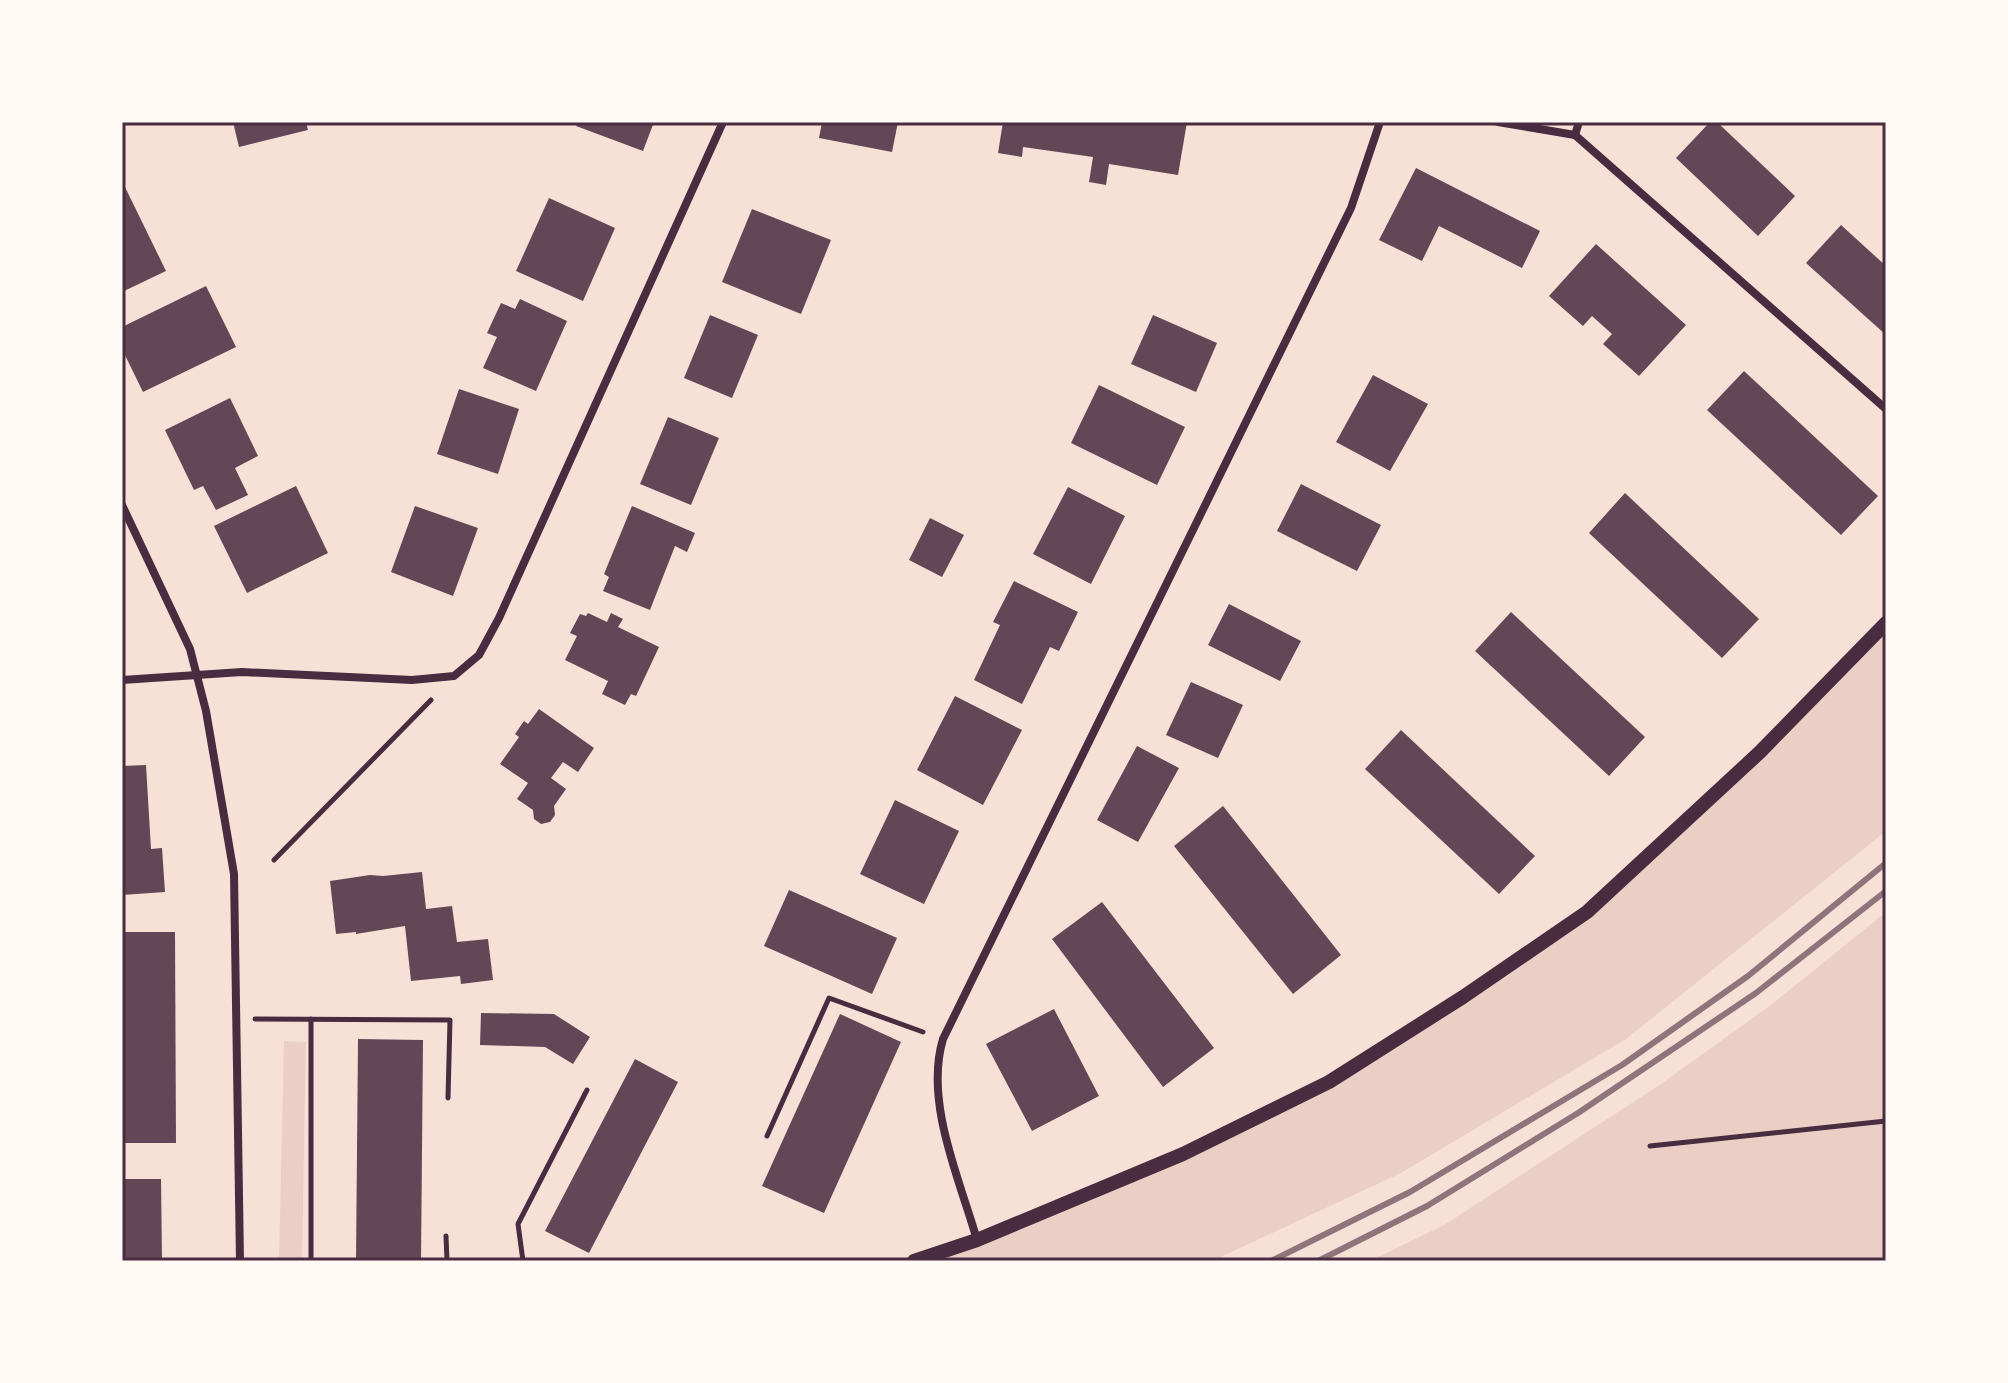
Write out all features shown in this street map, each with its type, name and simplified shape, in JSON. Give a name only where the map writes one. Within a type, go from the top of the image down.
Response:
[{"type":"street","points":[[122,680],[242,672],[412,680],[454,676],[479,655],[499,618],[723,122]]},
{"type":"street","points":[[977,1240],[941,1115],[936,1061],[943,1039],[1351,208],[1380,122]]},
{"type":"street","points":[[1498,122],[1575,135],[1886,409]]},
{"type":"street","points":[[1575,135],[1579,122]]},
{"type":"street","points":[[122,505],[190,649],[198,675],[234,874],[240,1261]]},
{"type":"street","points":[[914,1261],[977,1240],[1183,1154],[1329,1082],[1463,997],[1587,912],[1760,752],[1886,623]]},
{"type":"path","points":[[274,860],[454,676]]},
{"type":"path","points":[[767,1136],[829,998],[943,1039]]},
{"type":"path","points":[[238,1019],[450,1020],[448,1098]]},
{"type":"path","points":[[311,1019],[311,1261]]},
{"type":"path","points":[[523,1261],[518,1224],[587,1090]]},
{"type":"path","points":[[1650,1146],[1886,1121]]},
{"type":"path","points":[[446,1236],[447,1261]]},
{"type":"shaded area","points":[[1886,623],[1886,831],[1626,1039],[1401,1173],[1212,1261],[914,1261],[977,1240],[1329,1082],[1587,912]]},
{"type":"shaded area","points":[[1886,912],[1886,1261],[1370,1261],[1444,1225],[1661,1084],[1772,1004]]},
{"type":"shaded area","points":[[284,1041],[306,1042],[302,1261],[279,1261]]},
{"type":"building","points":[[233,122],[306,122],[308,130],[239,147]]},
{"type":"building","points":[[578,122],[654,122],[643,151],[576,126]]},
{"type":"building","points":[[822,122],[898,122],[892,152],[819,138]]},
{"type":"building","points":[[1003,122],[1187,122],[1178,175],[1109,164],[1106,185],[1089,182],[1093,157],[1023,147],[1022,157],[998,153]]},
{"type":"building","points":[[1710,122],[1717,122],[1795,196],[1758,236],[1676,158]]},
{"type":"building","points":[[1416,168],[1540,231],[1522,268],[1439,226],[1422,261],[1379,240]]},
{"type":"building","points":[[122,186],[166,271],[122,292]]},
{"type":"building","points":[[549,198],[615,228],[583,301],[516,271]]},
{"type":"building","points":[[752,209],[831,240],[801,314],[722,282]]},
{"type":"building","points":[[1841,225],[1886,266],[1886,335],[1806,263]]},
{"type":"building","points":[[1596,244],[1686,325],[1639,376],[1603,344],[1612,334],[1592,316],[1583,326],[1549,296]]},
{"type":"building","points":[[206,286],[236,347],[143,392],[122,349],[122,327]]},
{"type":"building","points":[[520,299],[567,321],[536,391],[483,368],[497,337],[487,333],[501,303],[515,309]]},
{"type":"building","points":[[710,315],[758,335],[732,398],[684,378]]},
{"type":"building","points":[[1153,315],[1217,343],[1196,392],[1131,364]]},
{"type":"building","points":[[1744,371],[1878,496],[1841,535],[1707,410]]},
{"type":"building","points":[[1373,375],[1428,404],[1390,471],[1336,442]]},
{"type":"building","points":[[1099,385],[1185,427],[1157,485],[1071,443]]},
{"type":"building","points":[[459,389],[519,409],[498,474],[437,454]]},
{"type":"building","points":[[230,398],[258,456],[235,468],[248,495],[216,510],[203,486],[194,490],[165,430]]},
{"type":"building","points":[[668,417],[719,438],[691,505],[640,484]]},
{"type":"building","points":[[1301,484],[1381,525],[1357,571],[1277,531]]},
{"type":"building","points":[[296,486],[328,553],[247,593],[214,526]]},
{"type":"building","points":[[1068,487],[1125,516],[1091,584],[1033,554]]},
{"type":"building","points":[[1625,493],[1759,619],[1722,658],[1589,533]]},
{"type":"building","points":[[415,506],[478,528],[453,596],[391,572]]},
{"type":"building","points":[[632,506],[695,533],[687,552],[675,546],[650,610],[603,591],[609,577],[604,574]]},
{"type":"building","points":[[930,518],[964,535],[942,577],[909,560]]},
{"type":"building","points":[[1014,581],[1078,612],[1059,651],[1050,647],[1022,704],[974,680],[1000,625],[993,622]]},
{"type":"building","points":[[1229,604],[1301,641],[1280,681],[1208,645]]},
{"type":"building","points":[[1511,612],[1645,737],[1609,776],[1475,651]]},
{"type":"building","points":[[588,613],[607,622],[611,613],[623,619],[618,627],[659,647],[636,696],[631,694],[625,705],[602,694],[608,681],[565,660],[577,636],[570,633],[580,614],[586,616]]},
{"type":"building","points":[[1191,682],[1243,705],[1218,758],[1166,735]]},
{"type":"building","points":[[955,696],[1022,730],[983,805],[917,770]]},
{"type":"building","points":[[539,709],[594,748],[578,772],[563,762],[551,778],[566,789],[554,806],[555,815],[550,822],[541,824],[534,819],[533,810],[517,799],[528,783],[500,764],[519,737],[515,734],[524,721],[528,724]]},
{"type":"building","points":[[1401,730],[1535,856],[1499,894],[1365,769]]},
{"type":"building","points":[[1137,746],[1179,768],[1138,842],[1097,820]]},
{"type":"building","points":[[146,765],[151,849],[162,848],[165,892],[122,895],[122,766]]},
{"type":"building","points":[[895,800],[959,831],[924,904],[860,874]]},
{"type":"building","points":[[1223,806],[1341,955],[1293,994],[1174,846]]},
{"type":"building","points":[[422,872],[426,909],[452,906],[457,942],[488,939],[493,980],[461,984],[460,976],[411,981],[405,926],[336,934],[330,881]]},
{"type":"building","points":[[789,890],[897,938],[872,994],[764,946]]},
{"type":"building","points":[[1102,902],[1214,1048],[1163,1087],[1052,939]]},
{"type":"building","points":[[122,932],[175,932],[176,1143],[122,1143]]},
{"type":"building","points":[[1054,1009],[1099,1096],[1032,1131],[986,1044]]},
{"type":"building","points":[[481,1013],[554,1014],[590,1037],[573,1064],[545,1047],[480,1045]]},
{"type":"building","points":[[840,1014],[901,1042],[824,1213],[762,1186]]},
{"type":"building","points":[[358,1039],[423,1040],[421,1261],[356,1261]]},
{"type":"building","points":[[635,1059],[678,1082],[589,1253],[545,1231]]},
{"type":"building","points":[[122,1179],[161,1179],[162,1261],[122,1261]]},
{"type":"railway","points":[[1271,1261],[1410,1192],[1622,1065],[1748,976],[1886,863]]},
{"type":"railway","points":[[1318,1261],[1427,1206],[1578,1113],[1756,993],[1886,891]]}]
